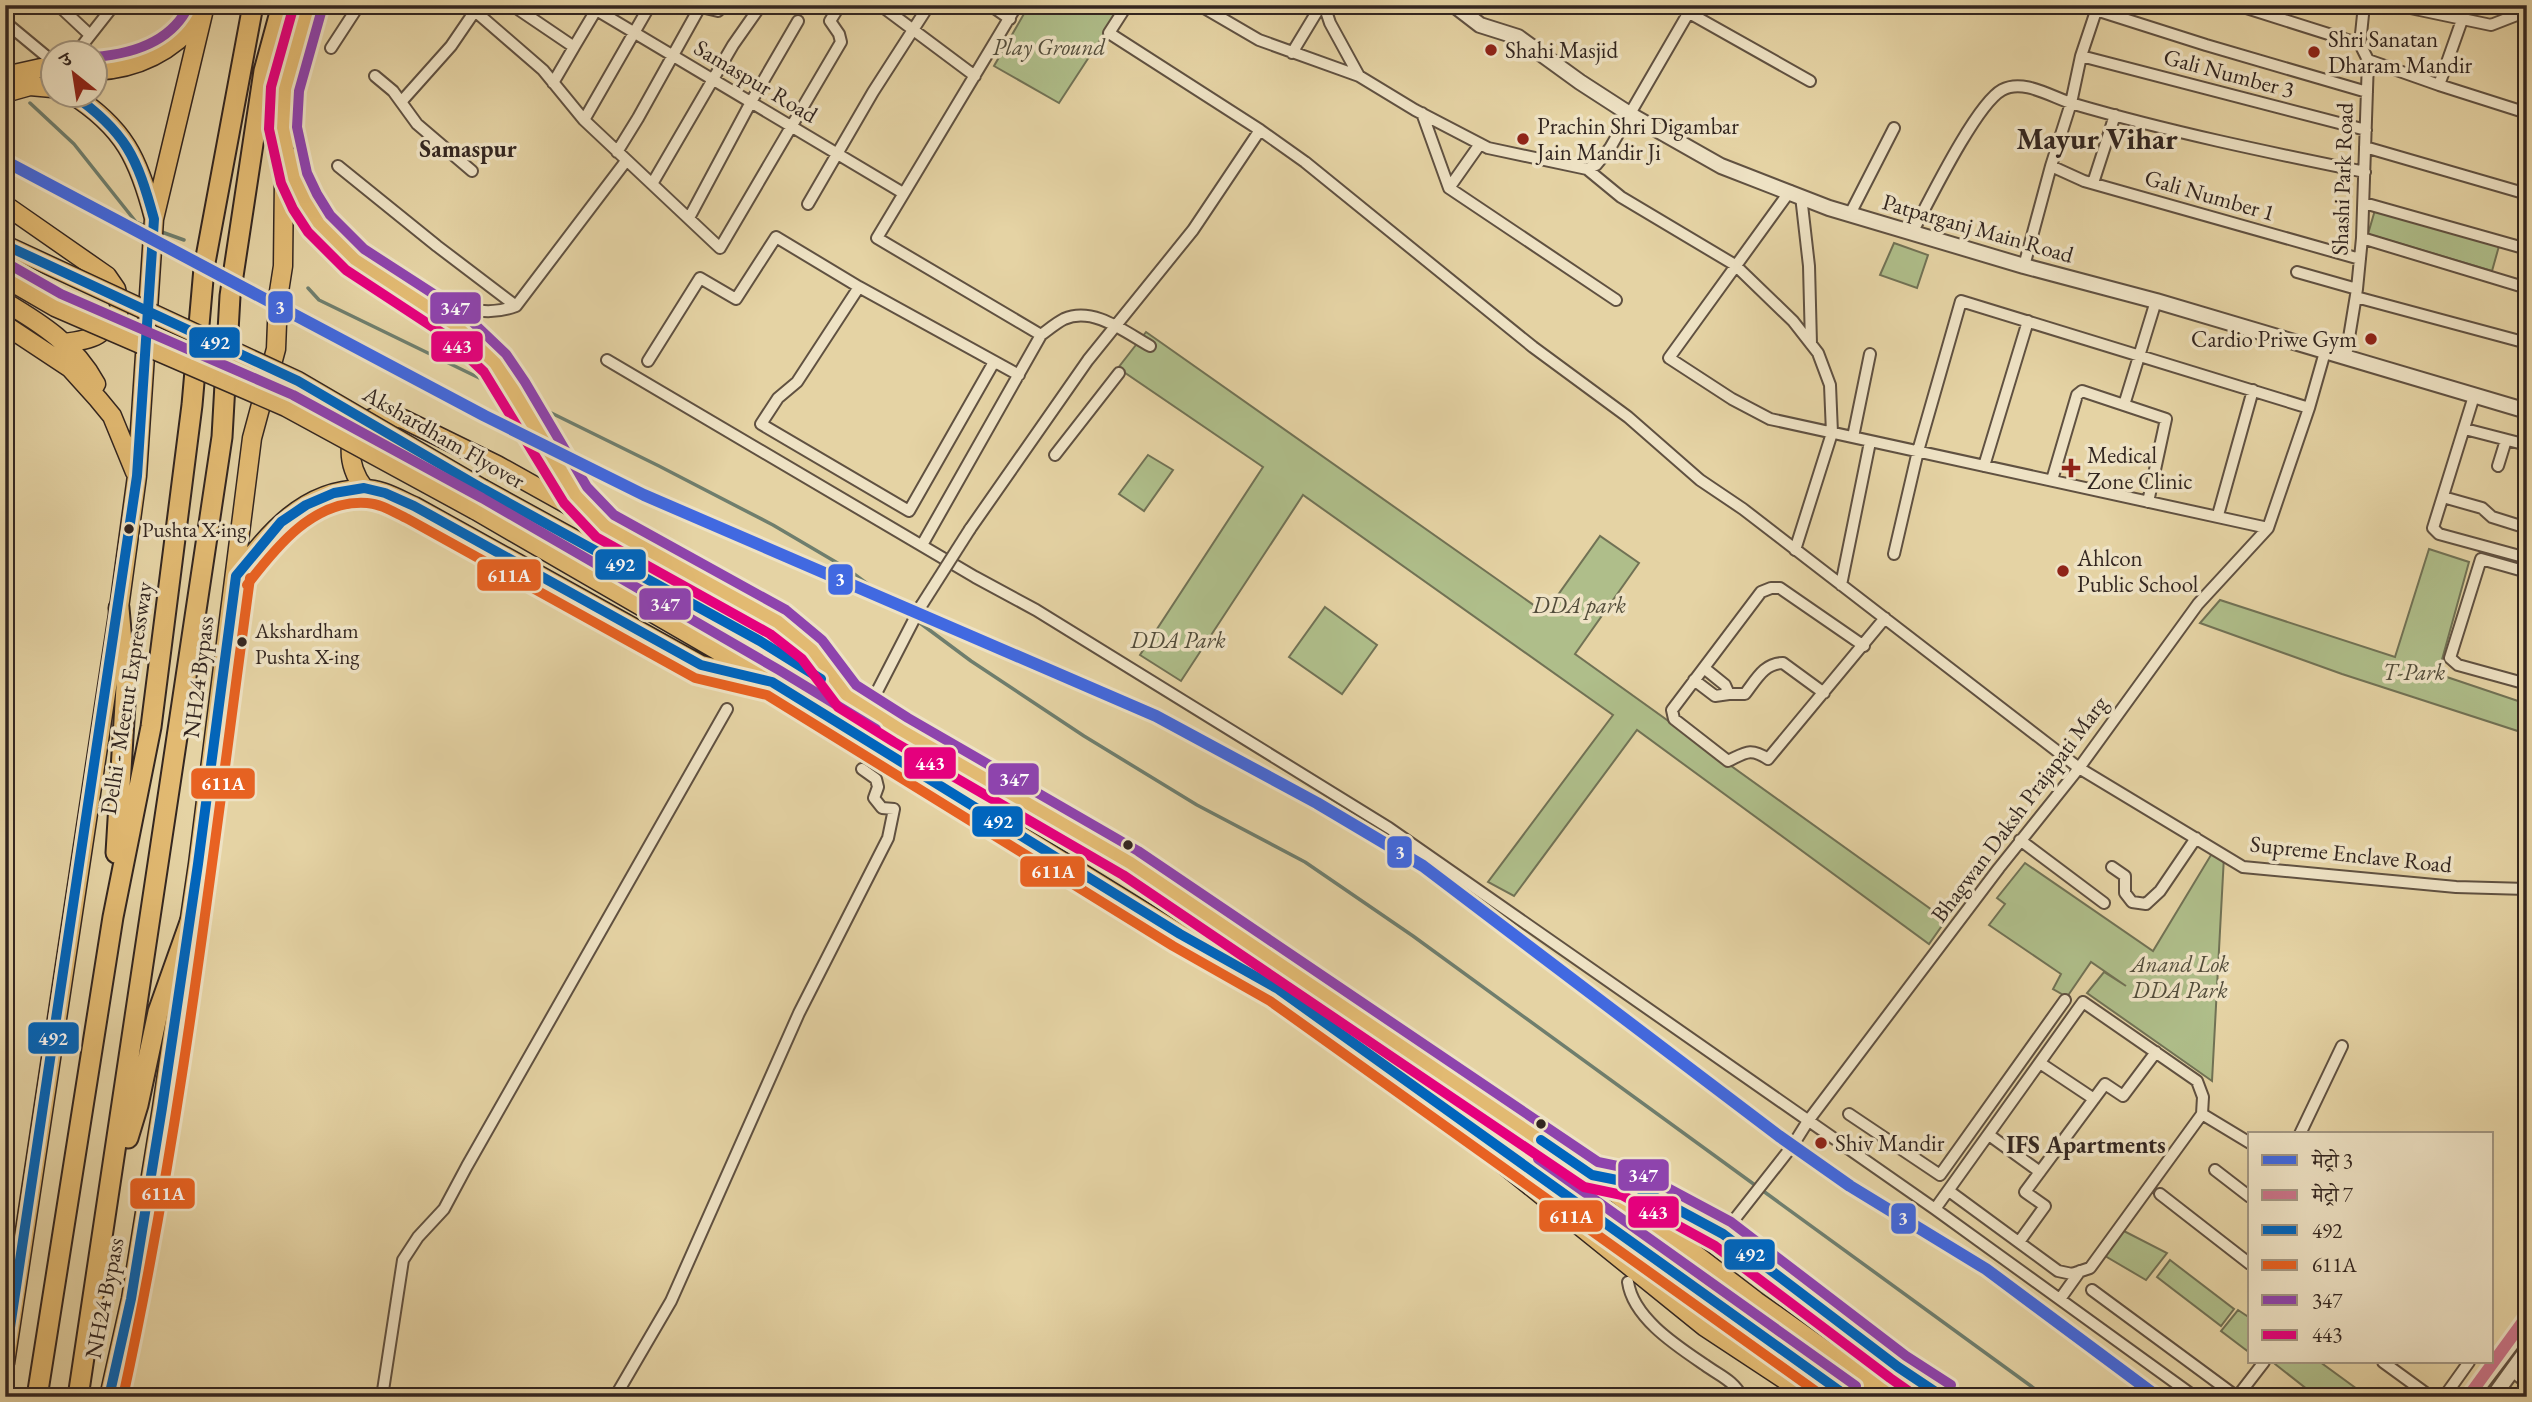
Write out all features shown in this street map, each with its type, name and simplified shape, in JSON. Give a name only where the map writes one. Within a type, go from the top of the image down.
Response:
[{"type":"highway","name":"Delhi - Meerut Expressway","points":[[37,1397],[113,917],[151,727],[192,405],[204,268],[253,5]]},
{"type":"highway","points":[[78,1397],[222,437],[232,283],[264,71],[282,5]]},
{"type":"highway","points":[[113,917],[126,687],[120,608]]},
{"type":"highway","points":[[109,1202],[138,1105],[158,1012],[190,922]]},
{"type":"main road","name":"NH24 Bypass","points":[[109,1397],[131,1299],[190,922],[252,438],[276,349],[278,298],[283,266],[285,89],[309,5]]},
{"type":"main road","points":[[108,69],[134,66],[154,58],[188,33],[204,11]]},
{"type":"main road","points":[[5,1363],[120,608],[136,475],[155,219],[204,11]]},
{"type":"main road","points":[[5,76],[38,69]]},
{"type":"main road","points":[[5,93],[30,86],[38,87]]},
{"type":"main road","points":[[92,108],[132,152],[155,219]]},
{"type":"main road","points":[[283,128],[294,178],[312,212],[335,243],[376,274],[454,324],[495,363],[576,496],[606,526]]},
{"type":"main road","points":[[5,205],[107,276],[116,289],[120,308],[110,327],[86,340],[64,343]]},
{"type":"main road","name":"Akshardham Flyover","points":[[5,245],[298,382],[482,489],[760,641],[868,709],[1130,863],[1592,1175],[1756,1301],[1891,1397]]},
{"type":"main road","points":[[5,278],[55,307],[286,407],[475,510],[772,682],[1180,934],[1278,989],[1848,1397]]},
{"type":"main road","points":[[5,302],[45,327],[77,355],[112,415],[136,475]]},
{"type":"main road","points":[[5,325],[70,368],[112,415]]},
{"type":"main road","points":[[364,488],[351,467],[350,454],[357,430],[374,417],[403,419],[496,465],[778,622],[812,649],[846,695]]},
{"type":"main road","points":[[236,576],[281,522],[297,510],[334,493],[364,488],[385,493],[414,506],[701,666],[772,682]]},
{"type":"main road","points":[[1438,1104],[1506,1168],[1705,1327],[1811,1397]]},
{"type":"main road","points":[[1592,1175],[1628,1182],[1723,1234],[1898,1367],[1943,1397]]},
{"type":"street","points":[[58,5],[90,35]]},
{"type":"street","points":[[88,38],[114,5]]},
{"type":"street","points":[[331,48],[359,5]]},
{"type":"street","points":[[512,5],[574,47]]},
{"type":"street","points":[[584,120],[650,5]]},
{"type":"street","points":[[617,152],[701,6],[718,11],[724,5]]},
{"type":"street","points":[[652,184],[733,45],[761,5]]},
{"type":"street","points":[[401,102],[451,47],[477,8],[530,58],[584,120],[720,248],[841,42],[831,21],[840,5]]},
{"type":"street","points":[[880,5],[975,76]]},
{"type":"street","points":[[808,204],[929,5]]},
{"type":"street","points":[[990,5],[1010,19]]},
{"type":"street","points":[[1017,5],[877,234],[879,241],[1041,335]]},
{"type":"street","name":"Supreme Enclave Road","points":[[1127,5],[1109,33],[1305,162],[1533,347],[1628,417],[1700,480],[1874,609],[2079,768],[2242,867],[2456,887],[2527,889]]},
{"type":"street","points":[[1199,5],[1259,40],[1359,76],[1480,144],[1500,152],[1587,169],[1620,197],[1735,265],[1766,292],[1818,353],[1830,385],[1832,433],[1795,550]]},
{"type":"street","points":[[1292,53],[1323,5]]},
{"type":"street","points":[[1323,5],[1359,76]]},
{"type":"street","name":"Patparganj Main Road","points":[[1454,5],[1480,25],[1518,37],[1631,115],[1721,166],[1829,208],[2024,266],[2157,301],[2527,411]]},
{"type":"street","points":[[1675,5],[1691,9],[1810,81]]},
{"type":"street","points":[[2236,5],[2360,44],[2364,5]]},
{"type":"street","points":[[2396,5],[2491,25],[2527,11]]},
{"type":"street","points":[[553,83],[594,7]]},
{"type":"street","name":"Samaspur Road","points":[[594,7],[902,193]]},
{"type":"street","points":[[2024,266],[2050,166],[2071,103],[2081,56],[2097,8],[2206,45],[2367,92]]},
{"type":"street","points":[[1587,169],[1596,166],[1610,148],[1691,9]]},
{"type":"street","points":[[2440,85],[2462,20]]},
{"type":"street","points":[[689,218],[798,21]]},
{"type":"street","points":[[5,22],[38,49]]},
{"type":"street","name":"Shashi Park Road","points":[[2346,356],[2360,259],[2364,203],[2368,60],[2360,44]]},
{"type":"street","name":"Gali Number 3","points":[[2081,56],[2365,130]]},
{"type":"street","points":[[2368,60],[2527,113]]},
{"type":"street","points":[[375,76],[386,83],[417,124],[472,171]]},
{"type":"street","points":[[1912,233],[1951,160],[1990,98],[2015,86],[2033,89],[2071,103],[2167,130],[2365,172]]},
{"type":"street","points":[[1422,113],[1449,188],[1616,300]]},
{"type":"street","points":[[2093,183],[2115,115]]},
{"type":"street","points":[[1850,214],[1894,128]]},
{"type":"street","points":[[868,709],[920,606],[970,529],[1088,360],[1193,230],[1260,130]]},
{"type":"street","points":[[1449,188],[1480,144]]},
{"type":"street","points":[[2365,147],[2527,194]]},
{"type":"street","points":[[376,274],[472,310],[499,313],[516,306],[626,161]]},
{"type":"street","points":[[338,166],[516,306]]},
{"type":"street","name":"Gali Number 1","points":[[2050,166],[2093,183],[2360,259]]},
{"type":"street","points":[[1796,193],[1735,265],[1668,358],[1732,399],[1770,419],[2268,528],[2325,352]]},
{"type":"street","points":[[1796,193],[1808,266],[1811,344]]},
{"type":"street","points":[[2364,203],[2527,249]]},
{"type":"street","points":[[648,361],[700,278],[736,299],[776,237],[859,287],[1018,375]]},
{"type":"street","points":[[2362,238],[2527,288]]},
{"type":"street","points":[[2297,272],[2356,293],[2527,343]]},
{"type":"street","points":[[859,287],[797,382],[778,398],[761,424],[909,511]]},
{"type":"street","points":[[1894,554],[1918,451],[1961,301],[2309,408]]},
{"type":"street","points":[[2124,405],[2157,301]]},
{"type":"street","points":[[922,545],[1041,335],[1063,319],[1083,314],[1150,346]]},
{"type":"street","points":[[1984,466],[2028,321]]},
{"type":"street","points":[[1853,437],[1870,354]]},
{"type":"street","points":[[607,360],[975,578],[1036,610],[1389,828],[1935,1209],[2195,1397]]},
{"type":"street","points":[[898,531],[993,362]]},
{"type":"street","points":[[1055,454],[1119,373]]},
{"type":"street","points":[[2218,515],[2253,390]]},
{"type":"street","points":[[2052,481],[2079,392],[2163,417],[2167,422],[2148,502]]},
{"type":"street","points":[[2474,396],[2434,532],[2527,558]]},
{"type":"street","points":[[2465,429],[2527,445]]},
{"type":"street","points":[[2498,466],[2506,440]]},
{"type":"street","points":[[1840,584],[1870,442]]},
{"type":"street","points":[[2443,497],[2482,508],[2492,517],[2527,528]]},
{"type":"street","name":"Bhagwan Daksh Prajapati Marg","points":[[1723,1234],[1774,1170],[1808,1121],[2020,841],[2079,768],[2199,604],[2268,528]]},
{"type":"street","points":[[2527,572],[2481,559],[2450,658],[2458,665],[2527,684]]},
{"type":"street","points":[[1864,646],[1780,588],[1771,588],[1761,592],[1672,709],[1674,719],[1728,761],[1749,752],[1757,752],[1768,758],[1864,646],[1885,618]]},
{"type":"street","points":[[1695,680],[1716,696],[1745,694],[1764,669],[1783,663],[1824,693]]},
{"type":"street","points":[[1704,668],[1725,685],[1729,694]]},
{"type":"street","points":[[382,1397],[404,1260],[418,1237],[444,1209],[727,709]]},
{"type":"street","points":[[615,1397],[671,1301],[799,1013],[888,838],[894,809],[882,808],[874,799],[878,788],[876,779],[862,769]]},
{"type":"street","points":[[2112,867],[2125,876],[2125,893],[2132,902],[2146,904],[2160,891],[2196,838]]},
{"type":"street","points":[[2020,841],[2104,903]]},
{"type":"street","points":[[1849,1114],[1940,1175],[2065,1000]]},
{"type":"street","points":[[1935,1209],[2083,1002],[2197,1081],[2203,1097],[2202,1114],[2090,1268],[2072,1274],[2058,1271],[1949,1191]]},
{"type":"street","points":[[2301,1132],[2343,1045]]},
{"type":"street","points":[[2019,1242],[2045,1206],[2025,1192],[2105,1084],[2123,1096],[2156,1052]]},
{"type":"street","points":[[2040,1063],[2094,1099]]},
{"type":"street","points":[[2202,1114],[2248,1142]]},
{"type":"street","points":[[1989,1135],[2040,1172]]},
{"type":"street","points":[[2215,1170],[2248,1195]]},
{"type":"street","points":[[2160,1194],[2248,1262]]},
{"type":"street","points":[[2060,1299],[2080,1272]]},
{"type":"street","points":[[1628,1282],[1630,1295],[1638,1308],[1657,1328],[1707,1367],[1735,1384],[1742,1397]]},
{"type":"street","points":[[2092,1290],[2238,1397],[2263,1364]]},
{"type":"street","points":[[2495,1356],[2527,1323]]},
{"type":"street","points":[[2493,1397],[2527,1350]]},
{"type":"street","points":[[2386,1364],[2431,1397]]},
{"type":"street","points":[[2444,1397],[2468,1364]]},
{"type":"street","points":[[2471,1397],[2490,1364]]},
{"type":"street","points":[[2512,1371],[2527,1383]]},
{"type":"green space","name":"Play Ground","points":[[1029,5],[1123,5],[1059,103],[994,66]]},
{"type":"green space","points":[[2375,210],[2499,246],[2492,271],[2368,234]]},
{"type":"green space","points":[[1894,243],[1928,255],[1917,288],[1880,275]]},
{"type":"green space","points":[[1146,332],[1545,613],[1600,536],[1639,563],[1575,654],[1946,920],[1929,944],[1637,730],[1514,896],[1488,882],[1613,715],[1303,495],[1181,681],[1140,655],[1263,467],[1118,368]]},
{"type":"green space","points":[[1148,455],[1173,470],[1144,511],[1119,494]]},
{"type":"green space","name":"T-Park","points":[[2429,549],[2469,562],[2438,674],[2527,704],[2527,734],[2342,674],[2200,623],[2220,600],[2395,657]]},
{"type":"green space","points":[[1325,607],[1377,645],[1342,694],[1289,657]]},
{"type":"green space","name":"Anand Lok DDA Park","points":[[2214,850],[2224,856],[2212,1081],[2087,993],[2104,972],[2126,986],[2091,962],[2067,997],[2053,989],[2061,974],[1989,925],[2005,904],[1997,898],[2025,863],[2153,951]]},
{"type":"green space","points":[[2118,1228],[2167,1253],[2146,1280],[2100,1253]]},
{"type":"green space","points":[[2170,1260],[2234,1309],[2221,1326],[2157,1277]]},
{"type":"green space","points":[[2238,1310],[2248,1317],[2248,1351],[2221,1331]]},
{"type":"green space","points":[[2275,1364],[2323,1364],[2368,1397],[2317,1397]]},
{"type":"waterway","points":[[30,103],[74,144],[136,222],[148,227]]},
{"type":"waterway","points":[[159,231],[184,240]]},
{"type":"waterway","points":[[308,288],[319,300],[504,390]]},
{"type":"waterway","points":[[527,401],[773,525],[846,568],[971,661],[1084,736],[1197,805],[1305,862],[1413,936],[2046,1397]]},
{"type":"metro line","name":"3","points":[[5,161],[485,416],[644,495],[1156,716],[1317,803],[1423,866],[1779,1136],[1850,1186],[1986,1269],[2158,1397]]},
{"type":"metro line","name":"7","points":[[2494,1361],[2527,1316]]},
{"type":"metro line","name":"7","points":[[2468,1397],[2492,1364]]},
{"type":"transit line","name":"347","points":[[108,55],[136,49],[161,37],[182,18],[189,5]]},
{"type":"transit line","name":"443","points":[[294,5],[271,87],[269,129],[281,183],[293,209],[308,232],[346,270],[445,335],[484,372],[564,503],[596,537],[770,634],[802,659],[838,707],[1123,875],[1584,1187],[1622,1195],[1715,1246],[1917,1397]]},
{"type":"transit line","name":"347","points":[[322,9],[299,91],[297,127],[307,173],[317,194],[330,215],[364,249],[463,313],[506,354],[587,487],[614,515],[786,610],[822,640],[856,685],[1138,851],[1598,1162],[1632,1169],[1731,1222],[1906,1356],[1951,1385]]},
{"type":"transit line","name":"492","points":[[5,1361],[137,476],[154,219],[142,179],[127,147],[90,108]]},
{"type":"transit line","name":"492","points":[[5,245],[298,381],[483,489],[760,641],[821,679]]},
{"type":"transit line","name":"347","points":[[12,266],[61,294],[293,395],[482,498],[876,729]]},
{"type":"transit line","name":"492","points":[[109,1397],[131,1299],[162,1108],[236,576],[281,522],[306,505],[334,493],[364,488],[385,493],[414,506],[701,665],[772,682],[1180,934],[1278,989],[1848,1397]]},
{"type":"transit line","name":"611A","points":[[247,585],[284,541],[313,517],[348,504],[373,504],[408,519],[695,678],[767,695],[1173,946],[1270,1001],[1824,1397]]},
{"type":"transit line","name":"611A","points":[[123,1397],[163,1194],[179,1091],[250,578]]},
{"type":"transit line","name":"492","points":[[1541,1140],[1592,1175],[1627,1182],[1723,1234],[1898,1367],[1943,1397]]},
{"type":"transit line","name":"347","points":[[1538,1159],[1856,1386]]},
{"type":"place","name":"Shahi Masjid","points":[[1491,50]]},
{"type":"place","name":"Shri Sanatan Dharam Mandir","points":[[2314,52]]},
{"type":"place","name":"Prachin Shri Digambar Jain Mandir Ji","points":[[1523,139]]},
{"type":"place","name":"Cardio Priwe Gym","points":[[2371,339]]},
{"type":"place","name":"Medical Zone Clinic","points":[[2071,468]]},
{"type":"place","name":"Pushta X-ing","points":[[129,529]]},
{"type":"place","name":"Ahlcon Public School","points":[[2063,571]]},
{"type":"place","name":"Akshardham Pushta X-ing","points":[[242,642]]},
{"type":"place","name":"Shiv Mandir","points":[[1821,1143]]},
{"type":"district","name":"Mayur Vihar","points":[[2097,139]]},
{"type":"district","name":"Samaspur","points":[[468,149]]},
{"type":"district","name":"IFS Apartments","points":[[2086,1145]]},
{"type":"park label","name":"DDA park","points":[[1579,605]]},
{"type":"park label","name":"DDA Park","points":[[1178,640]]}]
